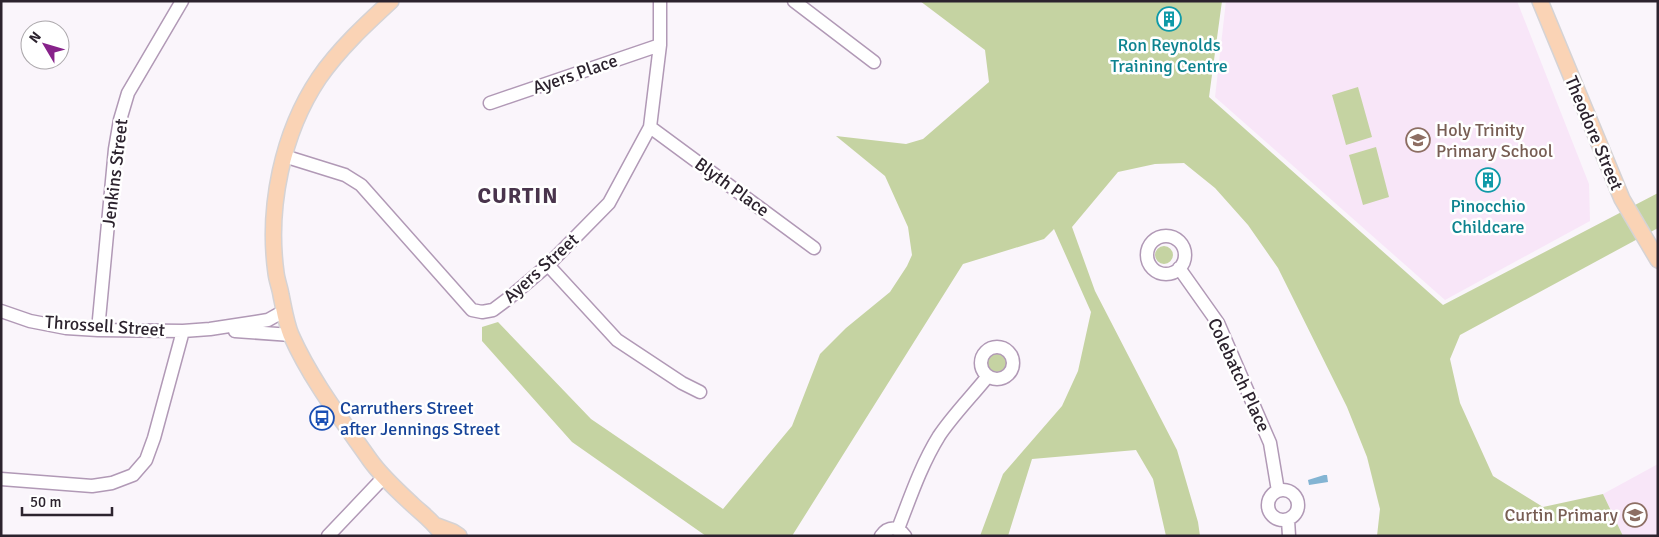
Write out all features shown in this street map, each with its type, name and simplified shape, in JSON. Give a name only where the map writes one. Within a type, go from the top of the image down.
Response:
[{"type":"main road","points":[[391,1],[351,38],[320,77],[295,122],[284,156],[277,195],[274,246],[276,274],[291,334],[309,369],[338,416],[384,477],[440,531],[453,532],[459,536]]},
{"type":"main road","name":"Theodore Street","points":[[1540,1],[1622,199],[1658,260]]},
{"type":"street","name":"Jenkins Street","points":[[98,330],[115,149],[120,120],[128,93],[182,1]]},
{"type":"street","name":"Ayers Street","points":[[284,156],[345,175],[361,185],[472,310],[482,312],[493,310],[548,265],[609,203],[650,127],[660,45],[660,1]]},
{"type":"street","points":[[794,1],[874,62]]},
{"type":"street","name":"Ayers Place","points":[[490,103],[660,45]]},
{"type":"street","name":"Blyth Place","points":[[650,127],[814,248]]},
{"type":"street","points":[[548,265],[617,340],[682,383],[700,392]]},
{"type":"street","name":"Colebatch Place","points":[[1179,268],[1218,323],[1267,434],[1275,463],[1278,491],[1270,497],[1268,507],[1270,513],[1278,520],[1288,520]]},
{"type":"street","name":"Throssell Street","points":[[1,311],[30,321],[66,328],[184,331],[268,320],[284,311]]},
{"type":"street","name":"Throssell Street","points":[[210,329],[291,334]]},
{"type":"street","points":[[1,479],[92,486],[112,483],[133,475],[146,460],[154,438],[184,331]]},
{"type":"street","points":[[880,536],[887,529],[902,532],[913,490],[938,438],[988,376]]},
{"type":"street","points":[[328,536],[384,477]]},
{"type":"street","points":[[1278,491],[1283,490],[1293,493],[1298,502],[1296,513],[1288,520],[1289,536]]},
{"type":"shaded area","name":"Holy Trinity Primary School","points":[[1226,1],[1517,1],[1589,184],[1590,221],[1445,300],[1215,97]]},
{"type":"shaded area","name":"Curtin Primary","points":[[1658,464],[1658,536],[1623,536],[1603,494]]},
{"type":"green space","points":[[920,1],[1222,1],[1209,97],[1443,305],[1658,193],[1658,228],[1460,335],[1450,359],[1460,403],[1493,476],[1543,507],[1603,494],[1623,536],[1377,536],[1380,509],[1367,457],[1347,407],[1278,268],[1248,225],[1215,188],[1184,163],[1155,164],[1118,172],[1072,227],[1095,291],[1177,450],[1198,522],[1200,536],[1166,536],[1153,479],[1136,450],[1032,459],[1008,536],[980,536],[1003,474],[1062,406],[1078,371],[1091,312],[1054,229],[1044,239],[963,264],[792,536],[706,536],[572,442],[482,341],[482,327],[498,322],[591,419],[723,509],[792,426],[820,354],[846,328],[890,292],[912,255],[908,227],[885,176],[836,136],[906,144],[923,139],[989,82],[985,50]]},
{"type":"green space","points":[[1358,87],[1372,137],[1346,145],[1332,95]]},
{"type":"green space","points":[[1376,147],[1389,197],[1363,205],[1349,155]]},
{"type":"green space","points":[[1164,246],[1170,249],[1173,255],[1170,261],[1164,264],[1158,261],[1155,255],[1158,249]]},
{"type":"green space","points":[[997,352],[1004,355],[1007,362],[1004,369],[997,372],[990,369],[987,362],[990,355]]},
{"type":"water","points":[[1327,475],[1328,482],[1309,485],[1308,480]]},
{"type":"place","name":"Ron Reynolds Training Centre","points":[[1169,19]]},
{"type":"place","name":"Holy Trinity Primary School","points":[[1418,140]]},
{"type":"place","name":"Pinocchio Childcare","points":[[1488,180]]},
{"type":"place","name":"Carruthers Street after Jennings Street","points":[[322,418]]},
{"type":"place","name":"Curtin Primary","points":[[1635,515]]},
{"type":"district","name":"CURTIN","points":[[518,195]]}]
